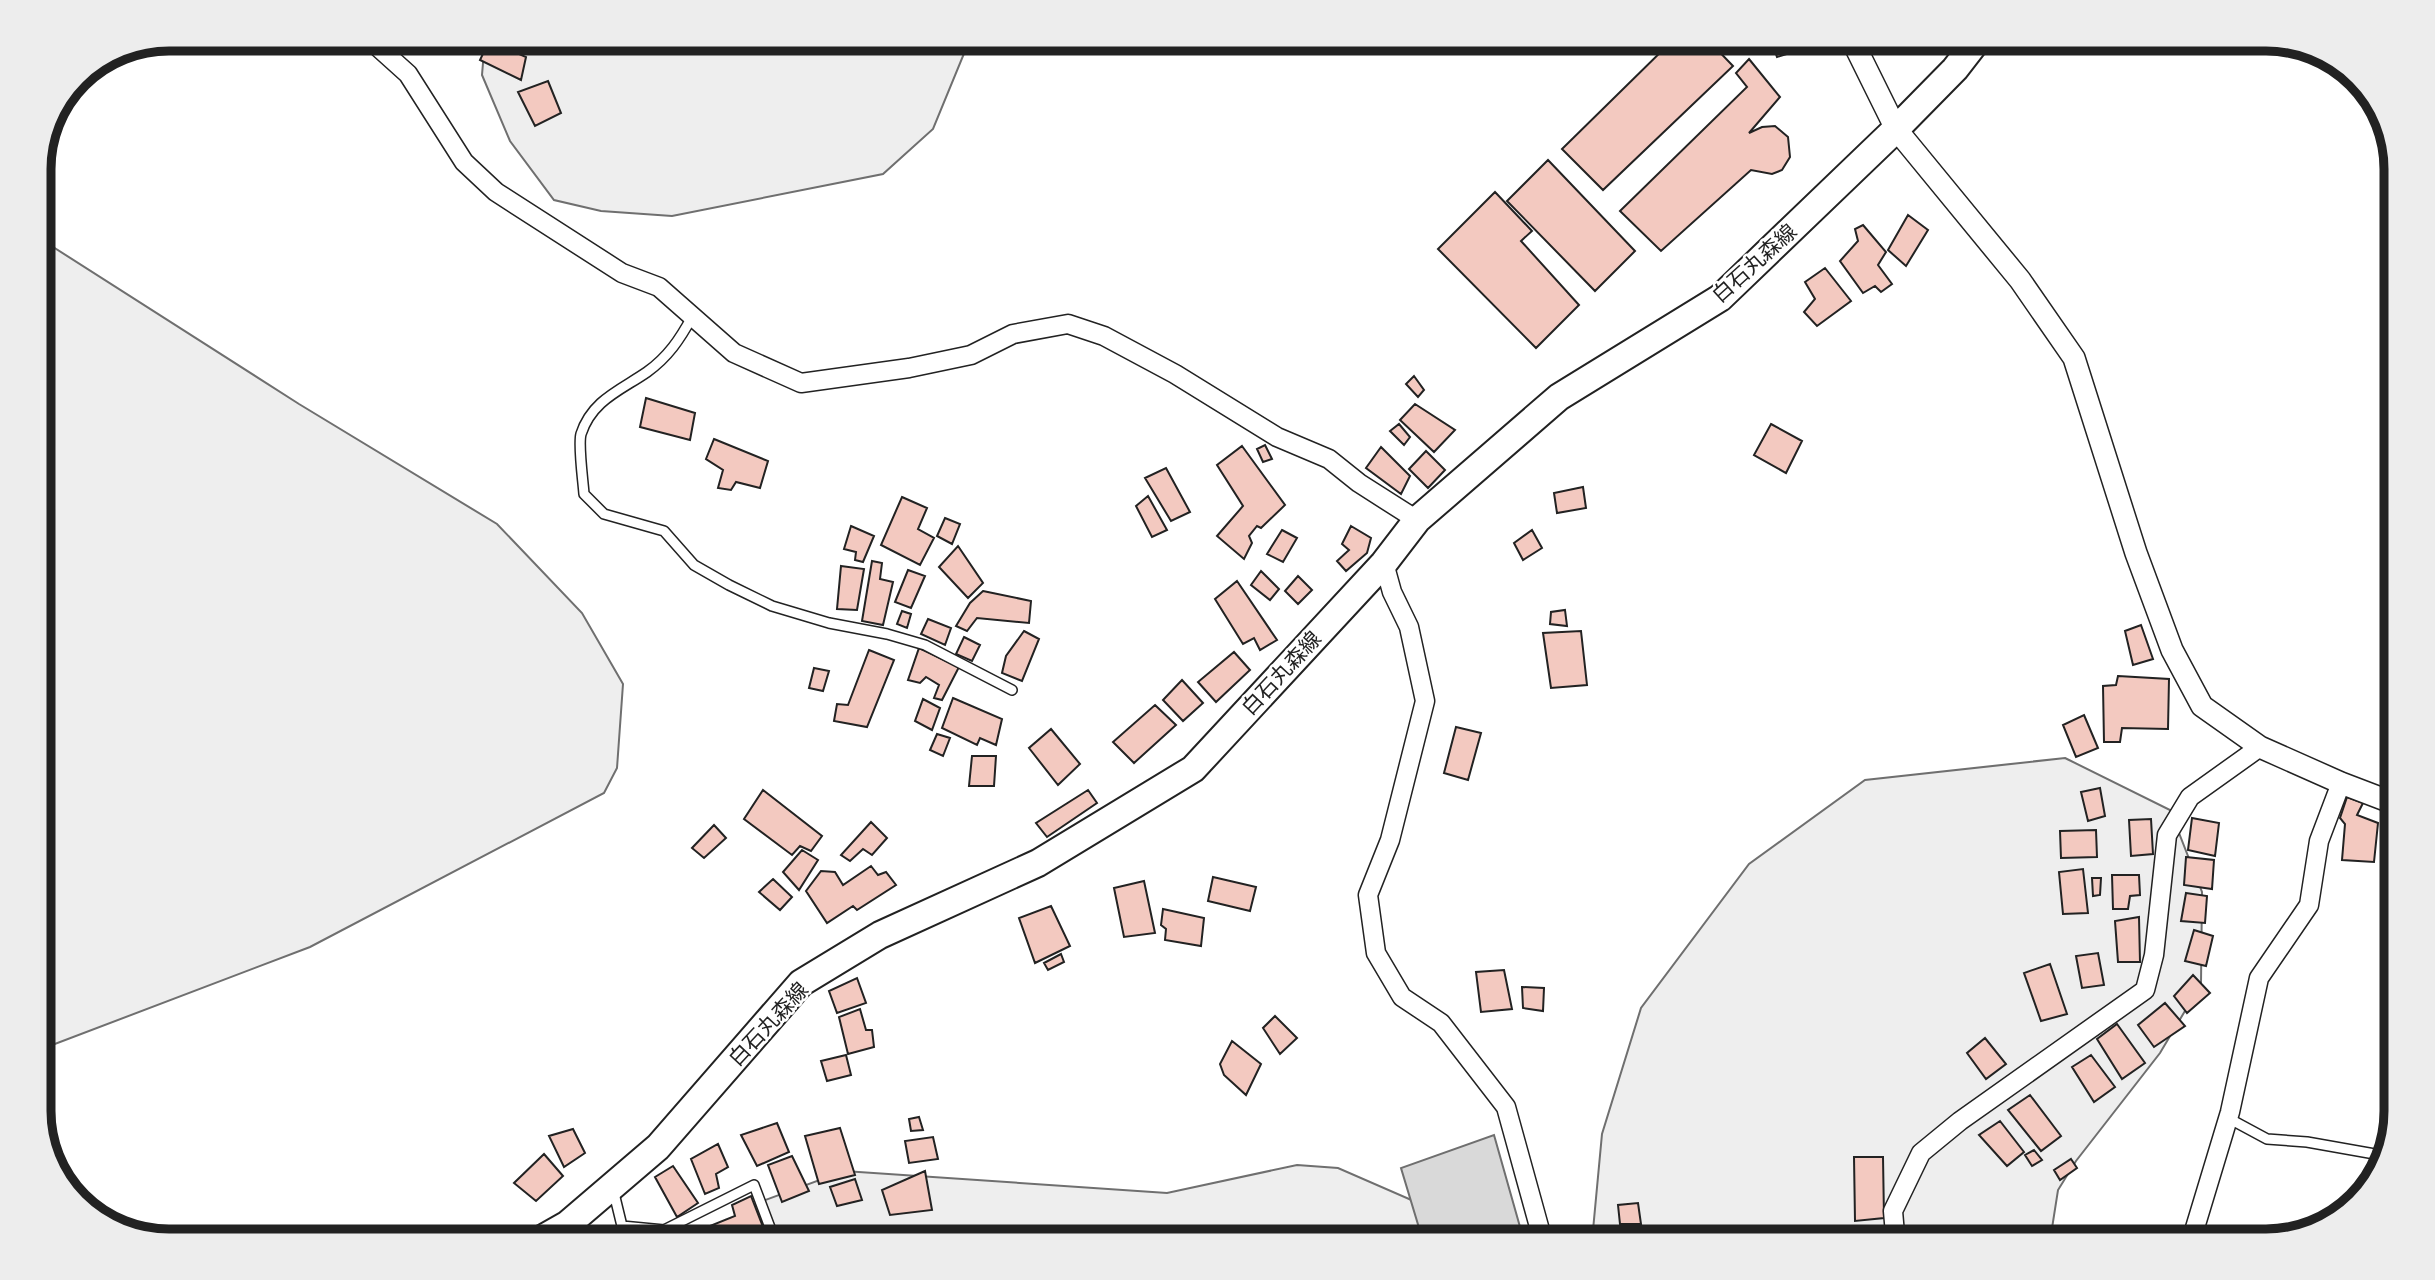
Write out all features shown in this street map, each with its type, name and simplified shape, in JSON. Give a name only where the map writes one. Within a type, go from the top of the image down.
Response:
[{"type":"main road","name":"白石丸森線","points":[[562,1229],[658,1147],[801,984],[880,935],[1038,863],[1193,769],[1384,563],[1417,520],[1559,397],[1720,298],[1896,129],[1955,69],[1969,51]]},
{"type":"street","points":[[382,51],[408,74],[464,162],[496,192],[622,273],[659,287],[734,353],[801,383],[909,368],[971,355],[1013,334],[1068,324],[1104,336],[1175,373],[1277,438],[1329,459],[1417,520]]},
{"type":"street","points":[[1857,51],[1896,129],[2020,280],[2074,358],[2136,553],[2172,650],[2202,706],[2260,747],[2384,799]]},
{"type":"street","points":[[1384,563],[1392,592],[1409,627],[1425,701],[1390,840],[1368,895],[1376,953],[1402,998],[1441,1023],[1506,1107],[1540,1229]]},
{"type":"street","points":[[1894,1229],[1892,1211],[1921,1153],[1960,1121],[2145,990],[2154,955],[2167,835],[2190,797],[2260,747]]},
{"type":"street","points":[[2195,1229],[2228,1118],[2259,978],[2309,905],[2319,841],[2341,783]]},
{"type":"lane","points":[[692,317],[674,349],[647,372],[623,385],[598,404],[581,435],[584,494],[604,514],[664,531],[694,565],[772,606],[829,623],[887,634],[925,645],[1012,690]]},
{"type":"lane","points":[[2228,1118],[2267,1139],[2307,1142],[2376,1154]]},
{"type":"lane","points":[[666,1229],[754,1185],[771,1229]]},
{"type":"lane","points":[[612,1186],[621,1229]]},
{"type":"lane","points":[[622,1226],[654,1229]]},
{"type":"shaded area","points":[[484,51],[965,51],[933,129],[883,174],[672,216],[601,211],[554,200],[510,141],[482,75]]},
{"type":"shaded area","points":[[51,246],[299,404],[497,524],[582,613],[623,684],[617,768],[604,793],[310,947],[51,1045]]},
{"type":"shaded area","points":[[2065,758],[2170,810],[2202,892],[2201,984],[2160,1053],[2076,1161],[2058,1190],[2052,1229],[1593,1229],[1602,1134],[1641,1008],[1749,864],[1865,780]]},
{"type":"shaded area","points":[[1494,1135],[1521,1229],[1419,1229],[1401,1168]]},
{"type":"shaded area","points":[[1297,1165],[1338,1168],[1478,1229],[730,1229],[760,1202],[844,1171],[1167,1193]]},
{"type":"building","points":[[484,51],[512,51],[526,57],[521,80],[480,60]]},
{"type":"building","points":[[1662,51],[1719,51],[1733,66],[1603,190],[1562,149]]},
{"type":"building","points":[[1775,51],[1793,51],[1793,52],[1777,57]]},
{"type":"building","points":[[1749,59],[1780,97],[1749,133],[1762,127],[1775,126],[1788,137],[1790,157],[1782,170],[1772,174],[1751,170],[1661,251],[1620,211],[1747,87],[1736,73]]},
{"type":"building","points":[[548,81],[561,113],[535,126],[518,92]]},
{"type":"building","points":[[1548,160],[1635,251],[1595,291],[1507,201]]},
{"type":"building","points":[[1495,192],[1532,231],[1521,241],[1579,305],[1536,348],[1438,249]]},
{"type":"building","points":[[1908,215],[1928,230],[1906,266],[1888,250]]},
{"type":"building","points":[[1863,225],[1886,252],[1878,265],[1892,284],[1881,292],[1875,286],[1863,293],[1840,261],[1858,241],[1855,229]]},
{"type":"building","points":[[1825,268],[1851,301],[1817,326],[1804,312],[1815,299],[1805,282]]},
{"type":"building","points":[[1414,376],[1424,390],[1418,397],[1406,384]]},
{"type":"building","points":[[646,398],[695,413],[690,440],[640,427]]},
{"type":"building","points":[[1415,404],[1455,430],[1434,452],[1400,420]]},
{"type":"building","points":[[1399,424],[1410,437],[1404,445],[1390,431]]},
{"type":"building","points":[[1771,424],[1802,441],[1786,473],[1754,455]]},
{"type":"building","points":[[714,439],[768,461],[760,488],[736,482],[731,490],[718,488],[723,470],[706,459]]},
{"type":"building","points":[[1265,445],[1272,459],[1263,462],[1257,449]]},
{"type":"building","points":[[1242,446],[1285,505],[1261,528],[1257,526],[1249,536],[1252,543],[1244,559],[1217,536],[1243,506],[1217,465]]},
{"type":"building","points":[[1381,447],[1410,476],[1401,494],[1366,468]]},
{"type":"building","points":[[1426,451],[1445,470],[1428,488],[1409,469]]},
{"type":"building","points":[[1166,468],[1190,512],[1171,521],[1145,478]]},
{"type":"building","points":[[1583,487],[1586,508],[1557,513],[1554,493]]},
{"type":"building","points":[[1148,496],[1167,530],[1152,537],[1136,506]]},
{"type":"building","points":[[902,497],[927,508],[918,529],[934,538],[920,565],[881,545]]},
{"type":"building","points":[[945,518],[960,524],[952,544],[937,536]]},
{"type":"building","points":[[851,526],[874,536],[863,562],[855,560],[856,552],[844,549]]},
{"type":"building","points":[[1351,526],[1371,538],[1367,553],[1346,571],[1337,561],[1349,550],[1342,544]]},
{"type":"building","points":[[1282,530],[1297,538],[1283,562],[1267,554]]},
{"type":"building","points":[[1532,530],[1542,548],[1523,560],[1514,543]]},
{"type":"building","points":[[958,546],[983,583],[968,598],[939,567]]},
{"type":"building","points":[[872,561],[882,563],[880,579],[893,582],[883,625],[862,621]]},
{"type":"building","points":[[841,566],[864,569],[857,610],[837,609]]},
{"type":"building","points":[[908,570],[925,576],[911,608],[895,602]]},
{"type":"building","points":[[1261,571],[1279,589],[1270,600],[1251,585]]},
{"type":"building","points":[[1298,576],[1312,590],[1298,604],[1285,591]]},
{"type":"building","points":[[1237,581],[1277,640],[1260,650],[1254,638],[1243,644],[1215,599]]},
{"type":"building","points":[[983,591],[1031,601],[1029,623],[977,618],[967,631],[956,626],[970,603]]},
{"type":"building","points":[[1565,610],[1567,626],[1550,624],[1551,612]]},
{"type":"building","points":[[902,611],[911,614],[907,628],[897,624]]},
{"type":"building","points":[[928,619],[951,628],[945,645],[921,634]]},
{"type":"building","points":[[2141,625],[2153,659],[2133,665],[2125,631]]},
{"type":"building","points":[[1024,631],[1039,639],[1022,681],[1002,673],[1006,656]]},
{"type":"building","points":[[1581,631],[1587,685],[1551,688],[1543,633]]},
{"type":"building","points":[[964,637],[980,645],[972,661],[956,654]]},
{"type":"building","points":[[919,648],[959,667],[942,700],[934,698],[939,685],[926,677],[920,683],[908,680]]},
{"type":"building","points":[[869,650],[894,660],[867,727],[834,721],[837,704],[848,705]]},
{"type":"building","points":[[1234,652],[1250,670],[1216,702],[1198,682]]},
{"type":"building","points":[[814,668],[829,671],[823,691],[809,688]]},
{"type":"building","points":[[2118,676],[2169,679],[2168,729],[2122,728],[2120,742],[2104,742],[2103,686],[2116,685]]},
{"type":"building","points":[[1182,680],[1203,703],[1183,721],[1163,700]]},
{"type":"building","points":[[953,698],[1002,719],[996,745],[980,738],[977,745],[942,728]]},
{"type":"building","points":[[923,699],[940,708],[932,730],[915,721]]},
{"type":"building","points":[[1155,705],[1176,725],[1134,763],[1113,742]]},
{"type":"building","points":[[2084,715],[2098,748],[2076,757],[2063,725]]},
{"type":"building","points":[[1456,727],[1481,733],[1468,780],[1444,773]]},
{"type":"building","points":[[1051,729],[1080,764],[1058,785],[1029,748]]},
{"type":"building","points":[[937,734],[950,738],[943,756],[930,750]]},
{"type":"building","points":[[972,756],[996,756],[994,786],[969,786]]},
{"type":"building","points":[[2100,788],[2105,816],[2088,821],[2081,792]]},
{"type":"building","points":[[763,790],[822,836],[811,851],[800,846],[792,855],[744,819]]},
{"type":"building","points":[[1088,790],[1097,803],[1047,837],[1036,823]]},
{"type":"building","points":[[2347,797],[2363,803],[2357,815],[2378,823],[2374,862],[2342,860],[2345,824],[2340,818]]},
{"type":"building","points":[[2192,818],[2219,823],[2215,856],[2188,850]]},
{"type":"building","points":[[2151,819],[2153,854],[2131,856],[2129,820]]},
{"type":"building","points":[[871,822],[887,838],[872,855],[863,849],[850,861],[841,855]]},
{"type":"building","points":[[714,825],[726,838],[704,858],[692,848]]},
{"type":"building","points":[[2096,830],[2097,857],[2061,858],[2060,831]]},
{"type":"building","points":[[802,850],[818,860],[799,890],[783,872]]},
{"type":"building","points":[[2186,857],[2214,860],[2212,889],[2184,885]]},
{"type":"building","points":[[871,866],[878,875],[886,872],[896,885],[857,910],[853,906],[827,923],[806,891],[821,871],[835,872],[843,885]]},
{"type":"building","points":[[2083,869],[2088,913],[2063,914],[2059,872]]},
{"type":"building","points":[[2112,875],[2139,875],[2140,895],[2130,896],[2128,909],[2113,909]]},
{"type":"building","points":[[1213,877],[1256,887],[1250,911],[1208,901]]},
{"type":"building","points":[[2092,878],[2101,878],[2100,895],[2093,896]]},
{"type":"building","points":[[773,879],[792,897],[780,910],[759,892]]},
{"type":"building","points":[[1144,881],[1155,933],[1124,937],[1114,888]]},
{"type":"building","points":[[2186,893],[2207,896],[2205,923],[2181,921]]},
{"type":"building","points":[[1051,906],[1070,946],[1035,963],[1019,918]]},
{"type":"building","points":[[1163,909],[1204,918],[1201,946],[1165,940],[1166,929],[1161,925]]},
{"type":"building","points":[[2139,917],[2140,962],[2118,962],[2115,921]]},
{"type":"building","points":[[2194,930],[2213,936],[2206,966],[2185,961]]},
{"type":"building","points":[[2098,953],[2104,985],[2082,988],[2076,956]]},
{"type":"building","points":[[1061,954],[1064,962],[1048,970],[1044,963]]},
{"type":"building","points":[[2050,964],[2067,1014],[2041,1021],[2024,973]]},
{"type":"building","points":[[1504,970],[1512,1009],[1481,1012],[1476,972]]},
{"type":"building","points":[[2193,975],[2210,993],[2187,1013],[2174,996]]},
{"type":"building","points":[[857,978],[866,1003],[837,1013],[829,991]]},
{"type":"building","points":[[1522,987],[1544,988],[1543,1011],[1523,1008]]},
{"type":"building","points":[[2165,1003],[2185,1026],[2154,1047],[2138,1025]]},
{"type":"building","points":[[860,1009],[866,1030],[872,1030],[874,1047],[848,1054],[839,1017]]},
{"type":"building","points":[[1275,1016],[1297,1038],[1280,1054],[1263,1028]]},
{"type":"building","points":[[2117,1024],[2145,1063],[2122,1079],[2097,1039]]},
{"type":"building","points":[[1985,1038],[2006,1064],[1986,1079],[1967,1053]]},
{"type":"building","points":[[1232,1041],[1261,1064],[1246,1095],[1224,1075],[1220,1064]]},
{"type":"building","points":[[846,1055],[851,1075],[827,1081],[821,1061]]},
{"type":"building","points":[[2091,1055],[2115,1087],[2094,1102],[2072,1067]]},
{"type":"building","points":[[2030,1095],[2061,1136],[2041,1151],[2008,1110]]},
{"type":"building","points":[[919,1117],[923,1130],[911,1131],[909,1119]]},
{"type":"building","points":[[2000,1121],[2024,1152],[2007,1166],[1979,1135]]},
{"type":"building","points":[[777,1123],[789,1152],[757,1166],[741,1135]]},
{"type":"building","points":[[840,1128],[855,1175],[819,1184],[805,1136]]},
{"type":"building","points":[[573,1129],[585,1153],[564,1167],[549,1136]]},
{"type":"building","points":[[933,1137],[938,1159],[909,1163],[905,1141]]},
{"type":"building","points":[[718,1144],[728,1167],[716,1174],[719,1188],[705,1194],[691,1159]]},
{"type":"building","points":[[2034,1150],[2042,1160],[2032,1166],[2025,1155]]},
{"type":"building","points":[[544,1154],[563,1176],[536,1201],[514,1183]]},
{"type":"building","points":[[792,1156],[809,1191],[782,1202],[768,1165]]},
{"type":"building","points":[[1854,1157],[1883,1157],[1884,1218],[1855,1221]]},
{"type":"building","points":[[2071,1159],[2077,1168],[2060,1180],[2054,1170]]},
{"type":"building","points":[[673,1166],[698,1203],[677,1217],[655,1177]]},
{"type":"building","points":[[925,1171],[932,1210],[890,1215],[882,1190]]},
{"type":"building","points":[[855,1179],[862,1200],[837,1206],[830,1187]]},
{"type":"building","points":[[751,1196],[764,1229],[706,1229],[735,1216],[732,1205]]},
{"type":"building","points":[[1638,1203],[1641,1224],[1620,1224],[1618,1205]]}]
